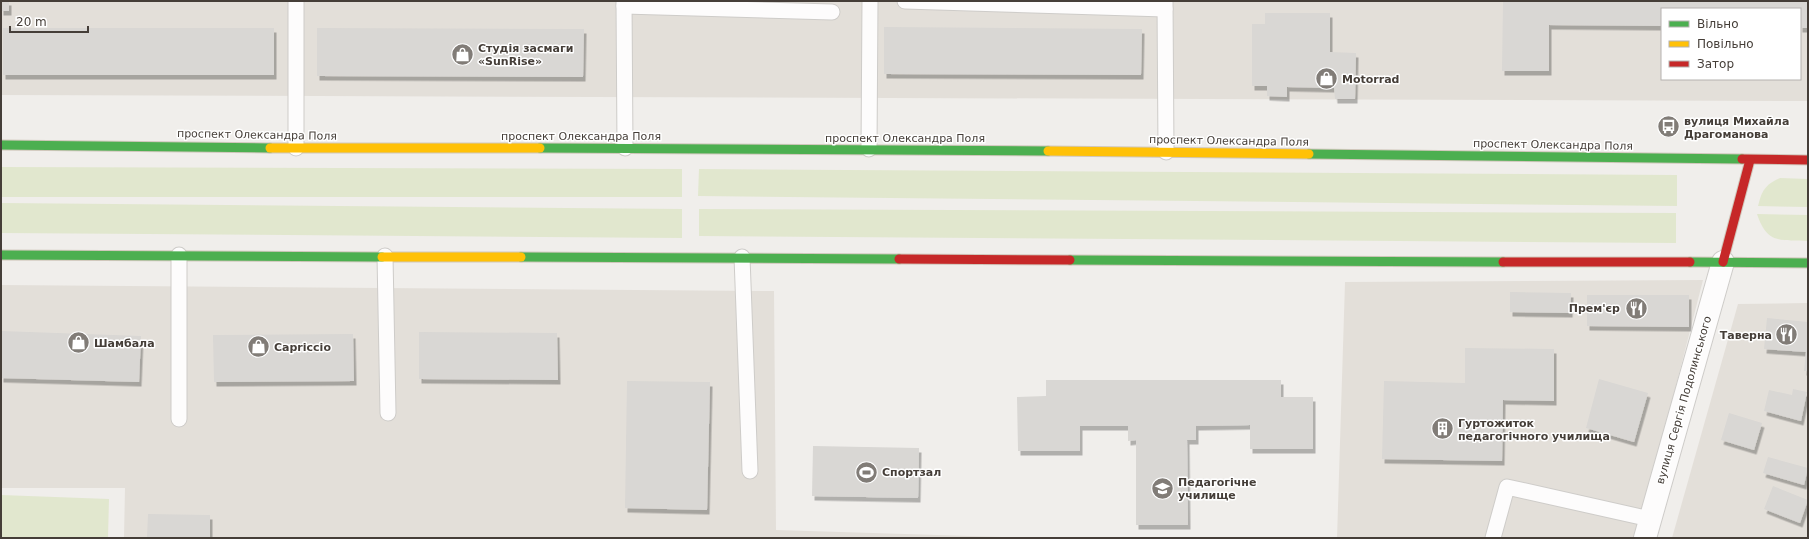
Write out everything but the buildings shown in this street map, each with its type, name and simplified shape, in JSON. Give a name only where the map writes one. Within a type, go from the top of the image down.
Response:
[{"type":"main road","name":"проспект Олександра Поля","points":[[1,144],[296,148],[625,148],[1166,152],[1808,160]]},
{"type":"main road","points":[[1723,262],[1750,160]]},
{"type":"main road","points":[[1,255],[1808,263]]},
{"type":"street","name":"вулиця Сергія Подолинського","points":[[1648,529],[1723,262]]},
{"type":"lane","points":[[296,1],[296,148]]},
{"type":"lane","points":[[869,150],[870,1]]},
{"type":"lane","points":[[905,1],[1165,5],[1166,152]]},
{"type":"lane","points":[[625,148],[624,4],[832,12]]},
{"type":"lane","points":[[179,255],[179,419]]},
{"type":"lane","points":[[385,256],[388,413]]},
{"type":"lane","points":[[742,258],[750,471]]},
{"type":"lane","points":[[1493,538],[1507,487],[1648,529]]},
{"type":"shaded area","points":[[1,1],[1808,1],[1808,101],[1,95]]},
{"type":"shaded area","points":[[1703,280],[1637,538],[1337,538],[1345,282]]},
{"type":"shaded area","points":[[1,285],[774,291],[776,530],[1031,538],[124,538],[125,488],[1,488]]},
{"type":"shaded area","points":[[1808,303],[1808,538],[1672,538],[1738,304]]},
{"type":"green space","points":[[1,167],[682,169],[682,197],[1,197]]},
{"type":"green space","points":[[699,169],[1677,175],[1677,206],[698,196]]},
{"type":"green space","points":[[1780,178],[1808,179],[1808,207],[1758,206],[1765,189],[1771,183]]},
{"type":"green space","points":[[1,203],[682,209],[682,238],[1,233]]},
{"type":"green space","points":[[699,209],[1676,213],[1676,243],[699,236]]},
{"type":"green space","points":[[1757,214],[1808,215],[1808,241],[1782,240],[1770,235],[1765,231]]},
{"type":"green space","points":[[1,495],[109,499],[108,538],[1,538]]},
{"type":"traffic: fast","points":[[1,145],[270,148]]},
{"type":"traffic: fast","points":[[540,148],[1048,151]]},
{"type":"traffic: fast","points":[[1309,154],[1742,159]]},
{"type":"traffic: fast","points":[[1,255],[382,257]]},
{"type":"traffic: fast","points":[[521,257],[899,259]]},
{"type":"traffic: fast","points":[[1070,260],[1503,262]]},
{"type":"traffic: fast","points":[[1690,262],[1808,263]]},
{"type":"traffic: slow","points":[[270,148],[540,148]]},
{"type":"traffic: slow","points":[[1048,151],[1309,154]]},
{"type":"traffic: slow","points":[[382,257],[521,257]]},
{"type":"traffic: jam","points":[[1742,159],[1808,160]]},
{"type":"traffic: jam","points":[[1723,262],[1750,160]]},
{"type":"traffic: jam","points":[[899,259],[1070,260]]},
{"type":"traffic: jam","points":[[1503,262],[1690,262]]},
{"type":"place","name":"Студія засмаги «SunRise»","points":[[462,54]]},
{"type":"place","name":"Motorrad","points":[[1326,79]]},
{"type":"place","name":"вулиця Михайла Драгоманова","points":[[1669,127]]},
{"type":"place","name":"Прем'єр","points":[[1636,308]]},
{"type":"place","name":"Таверна","points":[[1787,335]]},
{"type":"place","name":"Шамбала","points":[[78,343]]},
{"type":"place","name":"Capriccio","points":[[259,347]]},
{"type":"place","name":"Гуртожиток педагогічного училища","points":[[1443,429]]},
{"type":"place","name":"Спортзал","points":[[866,472]]},
{"type":"place","name":"Педагогічне училище","points":[[1162,488]]}]
